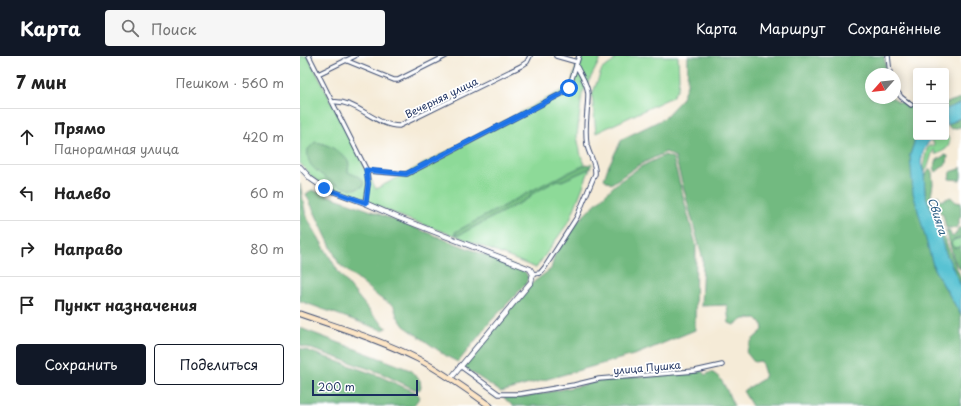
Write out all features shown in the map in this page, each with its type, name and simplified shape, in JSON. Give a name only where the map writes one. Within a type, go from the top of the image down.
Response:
[{"type":"main road","points":[[300,314],[408,352],[451,378],[490,406]]},
{"type":"street","points":[[309,56],[366,170],[368,184],[366,203]]},
{"type":"street","points":[[318,74],[355,56]]},
{"type":"street","points":[[345,60],[394,80],[398,80],[446,56]]},
{"type":"street","name":"Вечерняя улица","points":[[332,102],[342,102],[387,124],[399,126],[521,66],[527,62],[530,56]]},
{"type":"street","points":[[533,274],[540,273],[546,267],[577,217],[595,174],[596,167],[590,154],[586,137],[588,94],[585,83],[577,64],[556,56]]},
{"type":"street","points":[[366,170],[406,174],[566,90],[570,85],[579,56]]},
{"type":"street","points":[[888,56],[889,68]]},
{"type":"street","points":[[901,97],[910,105]]},
{"type":"street","points":[[300,167],[311,179],[324,188],[366,203],[399,218],[530,269],[533,274],[531,282],[451,378]]},
{"type":"street","name":"улица Пушка","points":[[460,366],[499,394],[520,394],[574,385],[599,379],[695,371],[722,365]]},
{"type":"green space","points":[[300,56],[308,56],[376,189],[570,86],[580,56],[602,56],[582,94],[577,136],[581,156],[586,166],[592,163],[570,220],[536,268],[454,235],[498,212],[453,235],[326,187],[311,176],[300,163]]},
{"type":"green space","points":[[616,56],[678,56],[678,88],[672,97],[596,133],[592,95],[602,69],[613,62]]},
{"type":"green space","points":[[688,56],[884,56],[886,68],[865,68],[865,104],[901,104],[901,102],[905,102],[913,108],[913,140],[915,140],[910,155],[934,269],[961,315],[961,406],[752,406],[743,391],[763,379],[765,374],[761,361],[754,362],[746,352],[752,340],[763,330],[762,324],[756,318],[744,319],[734,325],[729,323],[727,305],[701,306],[703,260],[675,157],[666,152],[639,165],[611,184],[604,179],[608,167],[622,139],[663,119],[681,100],[687,85]]},
{"type":"green space","points":[[961,98],[961,103],[949,108],[949,102]]},
{"type":"green space","points":[[961,118],[961,127],[952,129],[949,127],[949,124]]},
{"type":"green space","points":[[930,140],[949,140],[948,146],[945,150],[935,154],[933,150],[927,169],[924,172],[923,167],[927,149],[929,146],[933,146],[934,143]]},
{"type":"green space","points":[[315,142],[330,146],[347,159],[349,163],[348,172],[361,178],[364,186],[352,189],[342,187],[324,177],[314,169],[309,161],[308,149]]},
{"type":"green space","points":[[665,155],[673,158],[696,245],[695,330],[637,354],[501,392],[462,366],[531,284],[551,269],[555,254],[578,221],[616,184],[640,167]]},
{"type":"green space","points":[[945,155],[948,156],[947,163],[936,172],[934,167],[937,160]]},
{"type":"green space","points":[[587,164],[590,167],[589,169],[562,181],[558,180],[530,195],[531,197],[459,235],[455,234],[455,232],[546,183]]},
{"type":"green space","points":[[961,167],[960,180],[949,179],[950,172],[960,169]]},
{"type":"green space","points":[[930,169],[932,171],[933,184],[931,196],[941,222],[945,240],[961,278],[961,286],[944,249],[936,221],[925,194],[924,176]]},
{"type":"green space","points":[[300,184],[306,216],[339,273],[373,315],[387,328],[382,330],[300,301]]},
{"type":"green space","points":[[312,190],[366,209],[524,270],[528,277],[526,284],[490,322],[458,362],[448,357],[404,326],[397,316],[394,306],[380,298],[339,264],[306,194]]},
{"type":"green space","points":[[938,195],[941,201],[951,197],[956,202],[961,203],[961,217],[959,219],[959,225],[956,228],[946,228],[943,215],[939,211],[936,197]]},
{"type":"green space","points":[[959,227],[961,229],[961,238],[953,240],[951,244],[954,248],[961,247],[961,270],[954,260],[946,230],[949,230],[952,237],[955,235]]},
{"type":"green space","points":[[961,238],[961,247],[953,247],[951,243],[953,240]]},
{"type":"green space","points":[[300,328],[410,370],[420,380],[421,388],[419,390],[414,389],[381,373],[300,345]]},
{"type":"green space","points":[[300,348],[379,376],[417,393],[420,397],[413,406],[300,406]]},
{"type":"green space","points":[[702,371],[705,375],[711,372],[719,378],[734,406],[513,406],[504,397],[524,397],[584,385],[599,380]]},
{"type":"water","points":[[961,103],[961,117],[949,124],[949,108]]},
{"type":"water","points":[[915,140],[931,140],[923,152],[921,163],[924,173],[925,194],[936,221],[944,249],[961,286],[961,315],[934,269],[913,193],[910,155]]},
{"type":"route","points":[[324,188],[366,203],[368,176],[366,170],[406,174],[561,94],[569,88]]},
{"type":"water label","name":"Свияга","points":[[938,216]]}]
